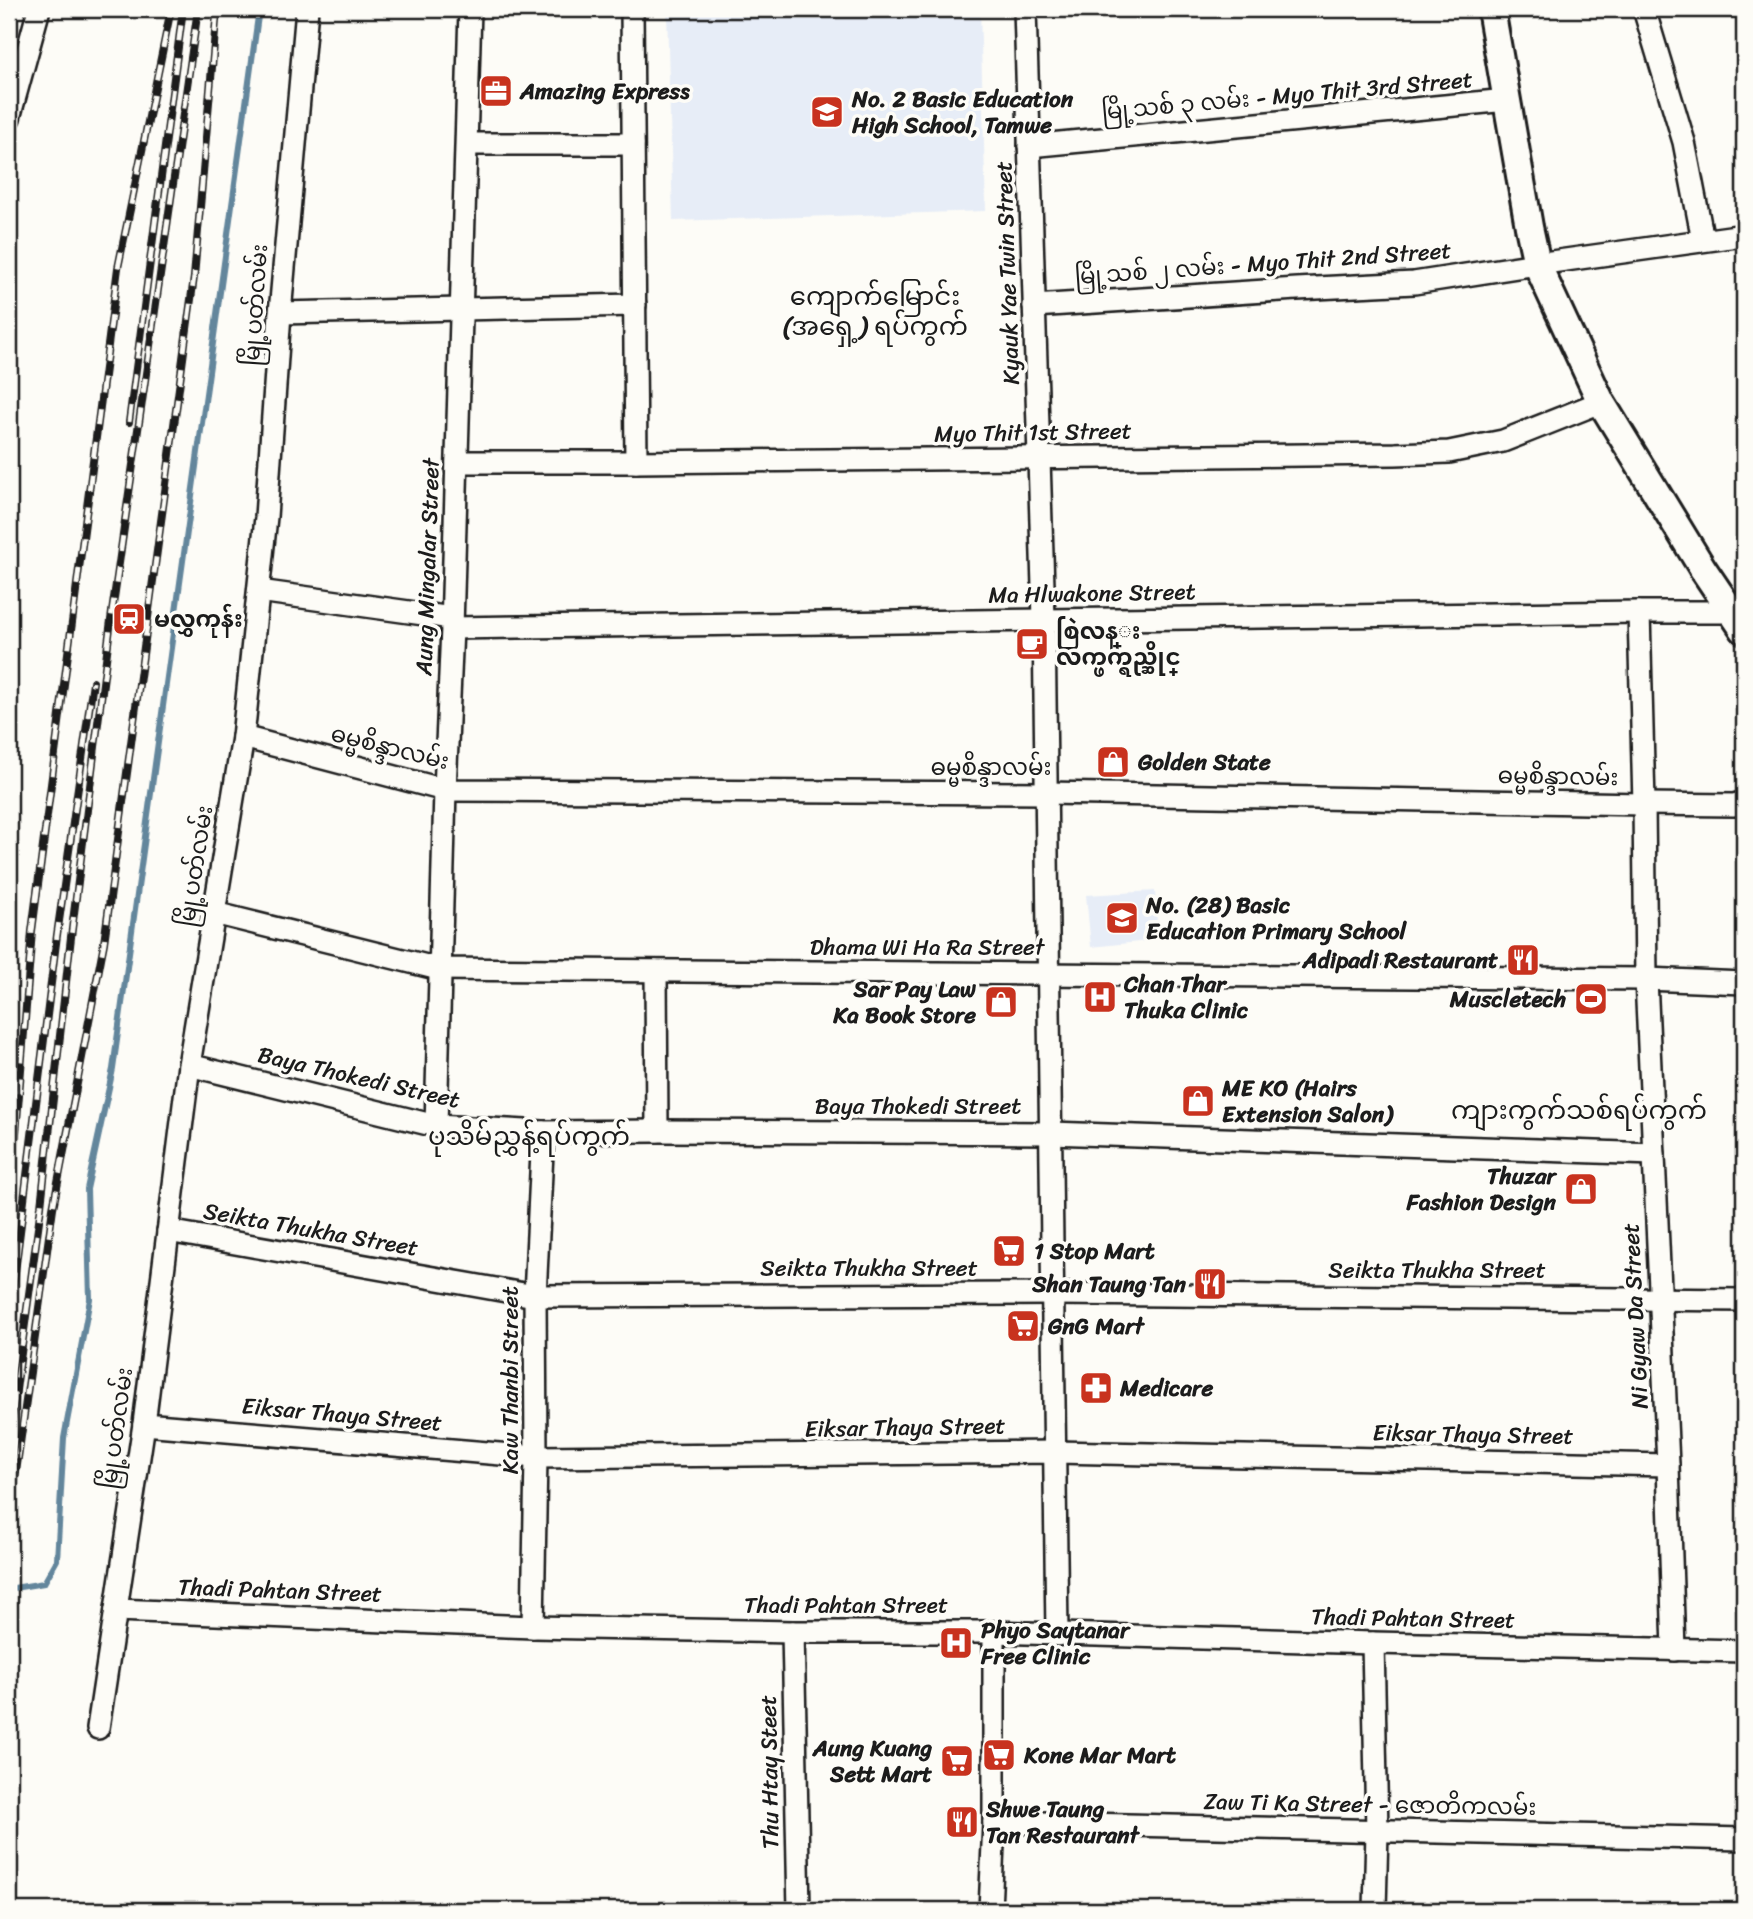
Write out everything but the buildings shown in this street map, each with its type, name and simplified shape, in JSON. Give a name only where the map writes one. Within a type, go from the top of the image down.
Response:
[{"type":"street","points":[[9,118],[39,9]]},
{"type":"street","name":"မြို့ပတ်လမ်း","points":[[98,1728],[144,1424],[189,1065],[243,737],[267,503],[280,313],[307,9]]},
{"type":"street","name":"Aung Mingalar Street","points":[[436,1126],[470,9]]},
{"type":"street","points":[[632,9],[636,463]]},
{"type":"street","name":"Kyauk Yae Twin Street","points":[[1025,9],[1044,619],[1057,1635]]},
{"type":"street","points":[[1491,9],[1537,264],[1601,402],[1703,569],[1741,618]]},
{"type":"street","points":[[1644,9],[1685,142],[1703,240]]},
{"type":"street","name":"မြို့သစ် ၃ လမ်း - Myo Thit 3rd Street","points":[[1029,146],[1507,100]]},
{"type":"street","points":[[467,144],[633,144]]},
{"type":"street","name":"မြို့သစ် ၂ လမ်း - Myo Thit 2nd Street","points":[[1034,306],[1414,283],[1744,236]]},
{"type":"street","points":[[280,313],[635,305]]},
{"type":"street","name":"Myo Thit 1st Street","points":[[457,462],[636,463],[1449,452],[1503,441],[1601,402]]},
{"type":"street","name":"Ma Hlwakone Street","points":[[259,591],[452,623],[1639,612],[1741,618]]},
{"type":"street","name":"Ni Gyaw Da Street","points":[[1639,612],[1646,979],[1674,1650]]},
{"type":"street","name":"ဓမ္မစိန္ဒာလမ်း","points":[[243,737],[445,790],[1046,793],[1734,805],[1744,802]]},
{"type":"street","name":"Dhama Wi Ha Ra Street","points":[[214,913],[439,969],[1646,979],[1744,984]]},
{"type":"street","points":[[656,971],[657,1130]]},
{"type":"street","name":"Baya Thokedi Street","points":[[189,1065],[436,1126],[543,1132],[657,1130],[1051,1133],[1654,1154]]},
{"type":"street","name":"Kaw Thanbi Street","points":[[533,1628],[536,1296],[543,1132]]},
{"type":"street","name":"Seikta Thukha Street","points":[[168,1231],[536,1296],[1053,1293],[1744,1300]]},
{"type":"street","name":"Eiksar Thaya Street","points":[[144,1424],[536,1457],[1055,1452],[1668,1465]]},
{"type":"street","name":"Thadi Pahtan Street","points":[[116,1610],[533,1628],[994,1632],[1744,1651]]},
{"type":"street","name":"Thu Htay Steet","points":[[793,1632],[799,1910]]},
{"type":"street","points":[[990,1910],[994,1632]]},
{"type":"street","points":[[1373,1643],[1376,1910]]},
{"type":"street","name":"Zaw Ti Ka Street - ဇောတိကလမ်း","points":[[993,1822],[1744,1839]]},
{"type":"shaded area","name":"No. 2 Basic Education High School, Tamwe","points":[[980,9],[986,211],[673,221],[667,12]]},
{"type":"shaded area","name":"No. (28) Basic Education Primary School","points":[[1155,891],[1158,940],[1091,947],[1086,895]]},
{"type":"waterway","points":[[9,1587],[44,1583],[57,1560],[64,1438],[90,1299],[87,1189],[113,1069],[259,9]]},
{"type":"railway","points":[[9,1221],[32,931],[118,268],[171,9]]},
{"type":"railway","points":[[129,422],[183,9]]},
{"type":"railway","points":[[9,1441],[41,1206],[71,937],[112,612],[198,9]]},
{"type":"railway","points":[[9,1522],[53,1208],[104,943],[194,277],[217,9]]},
{"type":"railway","points":[[9,1320],[57,935],[93,682]]},
{"type":"place","name":"Amazing Express","points":[[496,91]]},
{"type":"place","name":"No. 2 Basic Education High School, Tamwe","points":[[827,112]]},
{"type":"place","name":"မလွှကုန်း","points":[[129,619]]},
{"type":"place","name":"စြဲလန္း လက္ဖက္ရည္ဆိုင္","points":[[1032,644]]},
{"type":"place","name":"Golden State","points":[[1113,762]]},
{"type":"place","name":"No. (28) Basic Education Primary School","points":[[1122,918]]},
{"type":"place","name":"Adipadi Restaurant","points":[[1523,960]]},
{"type":"place","name":"Chan Thar Thuka Clinic","points":[[1100,997]]},
{"type":"place","name":"Muscletech","points":[[1591,999]]},
{"type":"place","name":"Sar Pay Law Ka Book Store","points":[[1001,1002]]},
{"type":"place","name":"ME KO (Hairs Extension Salon)","points":[[1198,1101]]},
{"type":"place","name":"Thuzar Fashion Design","points":[[1581,1189]]},
{"type":"place","name":"1 Stop Mart","points":[[1009,1251]]},
{"type":"place","name":"Shan Taung Tan","points":[[1210,1284]]},
{"type":"place","name":"GnG Mart","points":[[1023,1326]]},
{"type":"place","name":"Medicare","points":[[1096,1388]]},
{"type":"place","name":"Phyo Saytanar Free Clinic","points":[[956,1643]]},
{"type":"place","name":"Kone Mar Mart","points":[[999,1755]]},
{"type":"place","name":"Aung Kuang Sett Mart","points":[[957,1761]]},
{"type":"place","name":"Shwe Taung Tan Restaurant","points":[[962,1822]]},
{"type":"district","name":"ကျောက်မြောင်း (အရှေ့) ရပ်ကွက်","points":[[875,311]]},
{"type":"district","name":"ကျားကွက်သစ်ရပ်ကွက်","points":[[1579,1110]]},
{"type":"district","name":"ပုသိမ်ညွှန့်ရပ်ကွက်","points":[[529,1136]]}]
